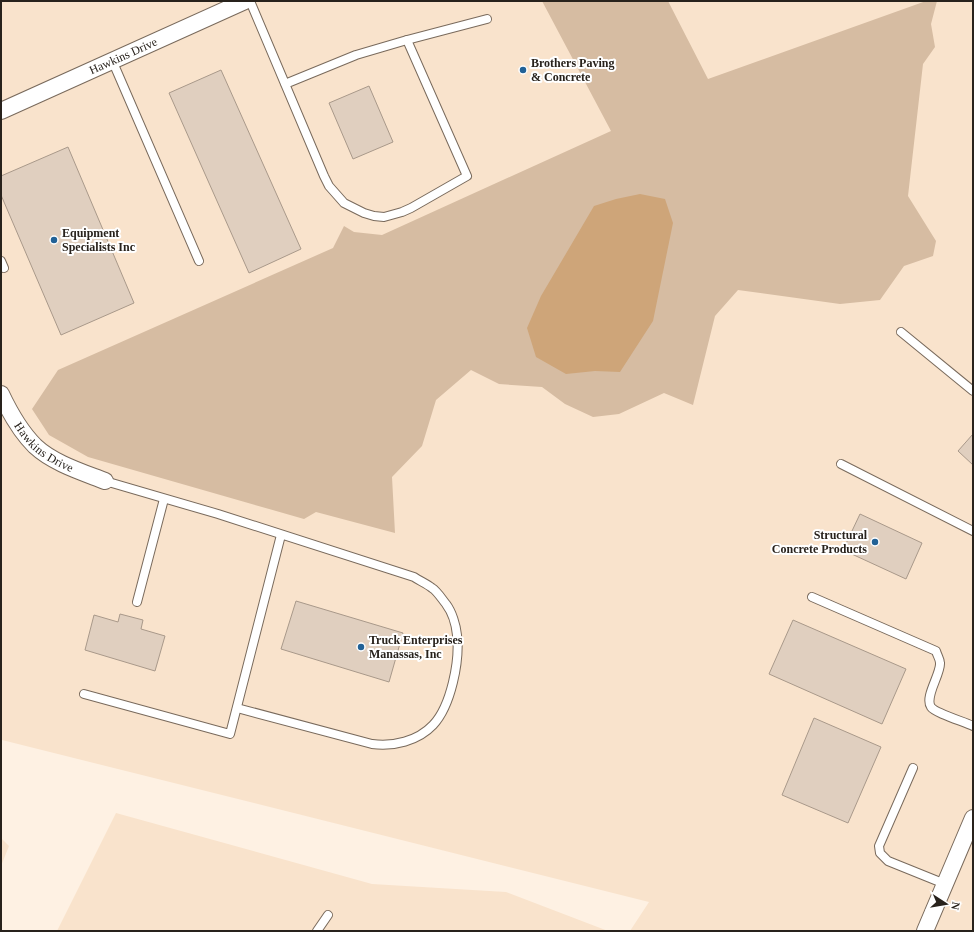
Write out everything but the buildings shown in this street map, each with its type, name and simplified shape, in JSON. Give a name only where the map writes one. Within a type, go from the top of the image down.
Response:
[{"type":"street","name":"Hawkins Drive","points":[[1,111],[245,1]]},
{"type":"street","name":"Hawkins Drive","points":[[1,394],[15,420],[35,446],[51,457],[77,470],[105,481]]},
{"type":"street","points":[[925,931],[973,818]]},
{"type":"lane","points":[[250,1],[329,186],[344,203],[364,214],[384,216],[402,212],[467,176],[407,40]]},
{"type":"lane","points":[[285,84],[356,55],[487,19]]},
{"type":"lane","points":[[112,60],[199,261]]},
{"type":"lane","points":[[901,332],[973,391]]},
{"type":"lane","points":[[841,464],[973,531]]},
{"type":"lane","points":[[105,481],[218,514],[414,577],[433,588],[447,605],[454,620],[458,650],[455,674],[446,702],[434,725],[417,737],[405,742],[392,745],[372,744],[236,708]]},
{"type":"lane","points":[[137,602],[164,499]]},
{"type":"lane","points":[[84,694],[230,734],[282,535]]},
{"type":"lane","points":[[812,597],[936,651],[941,661],[930,696],[929,702],[931,707],[973,726]]},
{"type":"lane","points":[[914,768],[879,846],[880,853],[888,861],[945,884]]},
{"type":"lane","points":[[317,931],[328,915]]},
{"type":"shaded area","points":[[1,1],[973,1],[973,931],[630,931],[649,902],[2,740]]},
{"type":"shaded area","points":[[542,1],[668,1],[708,79],[926,1],[937,1],[931,24],[935,47],[923,64],[908,196],[936,241],[933,256],[904,266],[880,300],[840,304],[738,290],[715,316],[693,405],[664,393],[619,414],[593,417],[565,404],[542,387],[499,384],[471,370],[436,400],[422,446],[392,477],[395,533],[316,512],[304,519],[88,457],[49,435],[32,409],[58,370],[333,248],[344,226],[354,232],[382,235],[611,131]]},
{"type":"shaded area","points":[[640,194],[665,199],[673,223],[653,321],[620,372],[595,371],[566,374],[536,357],[527,328],[541,296],[594,206],[616,199]]},
{"type":"shaded area","points":[[116,813],[372,884],[506,892],[608,931],[57,931]]},
{"type":"shaded area","points":[[1,838],[9,846],[1,866]]},
{"type":"place","name":"Brothers Paving & Concrete","points":[[523,70]]},
{"type":"place","name":"Equipment Specialists Inc","points":[[54,240]]},
{"type":"place","name":"Structural Concrete Products","points":[[875,542]]},
{"type":"place","name":"Truck Enterprises Manassas, Inc","points":[[361,647]]}]
